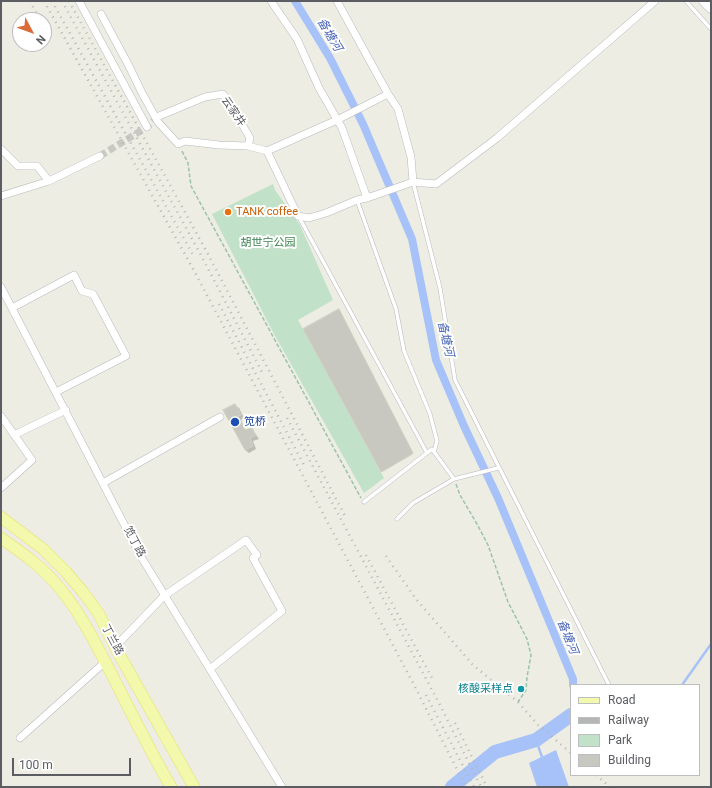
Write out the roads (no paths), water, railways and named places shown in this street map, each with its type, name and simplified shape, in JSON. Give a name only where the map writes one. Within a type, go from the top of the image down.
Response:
[{"type":"main road","points":[[704,1],[711,8]]},
{"type":"main road","name":"丁兰路","points":[[1,517],[44,549],[83,592],[99,614],[115,647],[194,787]]},
{"type":"main road","name":"丁兰路","points":[[1,538],[27,556],[57,585],[78,613],[171,787]]},
{"type":"street","points":[[79,1],[148,127]]},
{"type":"street","points":[[271,1],[297,40],[319,88],[342,128],[367,198]]},
{"type":"street","points":[[337,1],[388,94],[398,109],[411,157],[411,183]]},
{"type":"street","points":[[268,151],[298,216],[309,218],[326,213],[357,200],[411,183],[436,184],[498,138],[655,1]]},
{"type":"street","points":[[101,14],[158,122],[178,144],[184,141],[248,146],[268,151],[337,120],[388,94]]},
{"type":"street","name":"云家井","points":[[159,116],[205,98],[223,94],[250,138],[248,146]]},
{"type":"street","points":[[1,149],[18,166],[37,166],[49,181]]},
{"type":"street","points":[[1,196],[49,181],[100,156]]},
{"type":"street","points":[[12,308],[74,275],[82,291],[93,294],[126,356],[56,392]]},
{"type":"street","name":"笕丁路","points":[[1,287],[66,410],[140,556],[282,787]]},
{"type":"street","points":[[14,435],[66,410]]},
{"type":"street","points":[[1,416],[32,460],[1,488]]},
{"type":"street","points":[[103,483],[220,417]]},
{"type":"street","points":[[115,647],[164,596],[246,540],[257,555],[252,558],[282,611],[210,669]]},
{"type":"street","points":[[20,738],[105,662]]},
{"type":"lane","points":[[686,1],[711,29]]},
{"type":"lane","points":[[411,183],[440,288],[455,380],[498,468],[608,684]]},
{"type":"lane","points":[[357,200],[396,309],[404,351],[430,414],[437,441],[434,452]]},
{"type":"lane","points":[[298,216],[427,453]]},
{"type":"lane","points":[[364,502],[432,449],[454,479]]},
{"type":"lane","points":[[397,519],[413,503],[454,479],[498,468]]},
{"type":"water","points":[[556,750],[569,787],[537,787],[529,763]]},
{"type":"waterway","name":"备塘河","points":[[295,1],[330,58],[363,124],[412,239],[436,360],[464,426],[498,498],[573,679],[573,684]]},
{"type":"waterway","points":[[683,684],[711,644]]},
{"type":"waterway","points":[[452,787],[495,752],[536,740],[570,716]]},
{"type":"waterway","points":[[536,740],[543,760]]},
{"type":"tunnel","points":[[100,156],[147,127],[159,116]]},
{"type":"railway","points":[[30,1],[36,12]]},
{"type":"railway","points":[[44,1],[192,267],[413,683],[466,787]]},
{"type":"railway","points":[[52,1],[193,255]]},
{"type":"railway","points":[[62,1],[203,259],[263,374]]},
{"type":"railway","points":[[69,1],[209,256],[345,516]]},
{"type":"railway","points":[[219,304],[305,467]]},
{"type":"railway","points":[[287,418],[440,705],[481,787]]},
{"type":"railway","points":[[366,555],[432,678]]},
{"type":"railway","points":[[386,556],[416,599],[473,665],[518,702],[538,725],[570,752]]},
{"type":"railway","points":[[426,695],[474,787]]},
{"type":"railway","points":[[455,723],[487,787]]},
{"type":"railway","points":[[597,776],[610,787]]},
{"type":"place","name":"TANK coffee","points":[[228,212]]},
{"type":"place","name":"笕桥","points":[[235,422]]},
{"type":"place","name":"核酸采样点","points":[[521,689]]},
{"type":"park label","name":"胡世宁公园","points":[[268,243]]}]
